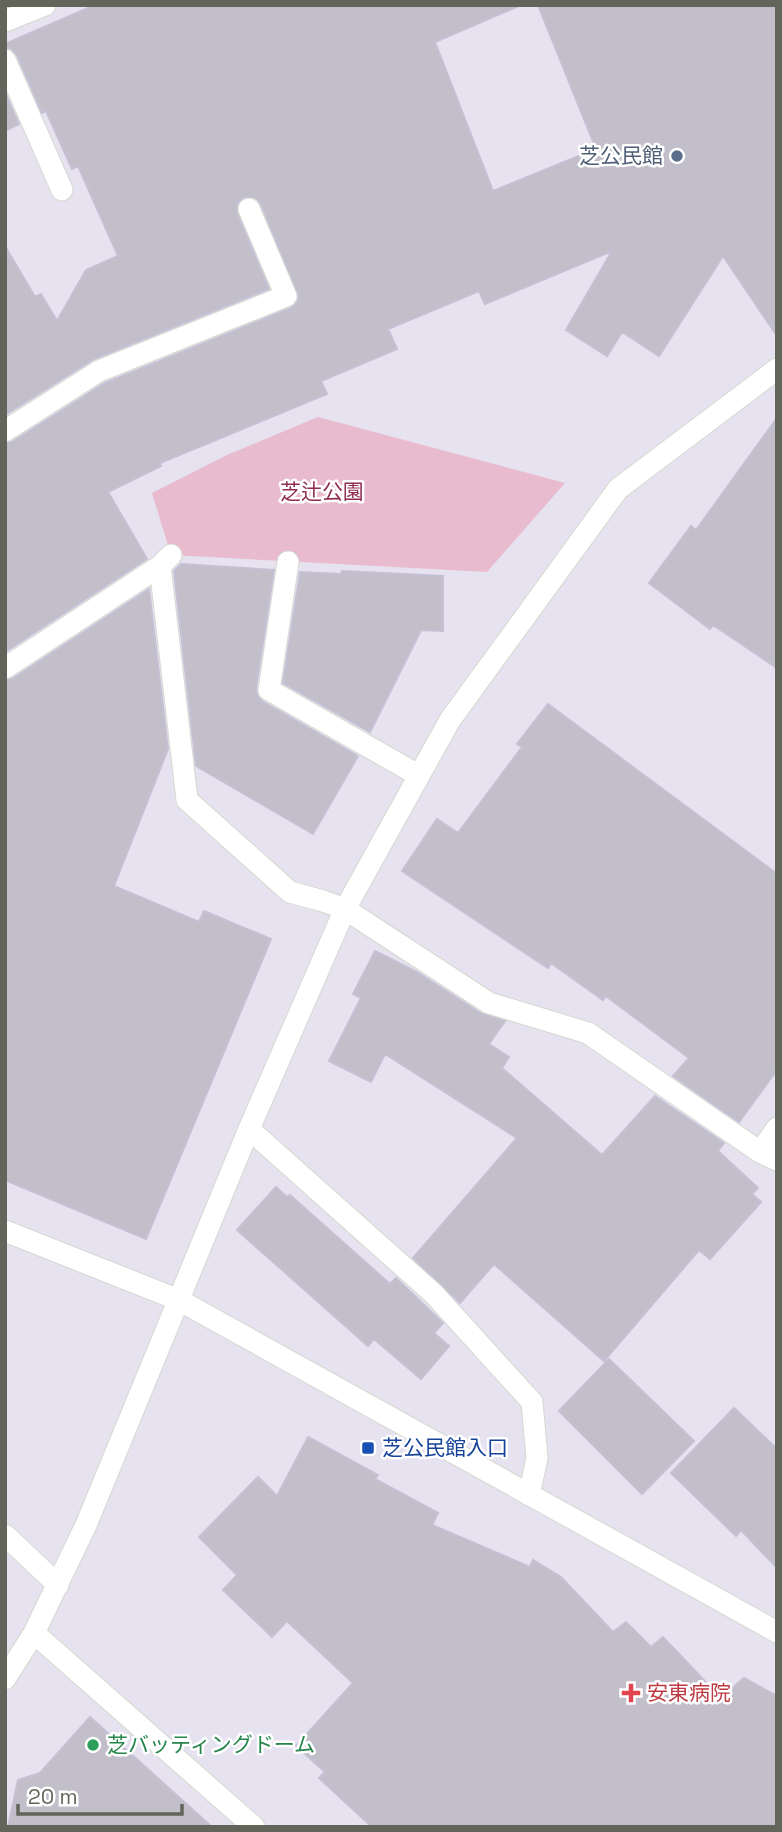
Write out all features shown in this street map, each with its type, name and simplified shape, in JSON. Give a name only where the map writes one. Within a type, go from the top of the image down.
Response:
[{"type":"street","points":[[5,22],[45,5]]},
{"type":"street","points":[[5,60],[62,190]]},
{"type":"street","points":[[5,431],[99,371],[286,296],[249,209]]},
{"type":"street","points":[[5,1679],[34,1633],[86,1525],[249,1129],[345,909],[450,720],[618,489],[777,369]]},
{"type":"street","points":[[5,668],[165,561],[187,800],[290,892],[345,909],[489,1003],[588,1033],[769,1156],[777,1128]]},
{"type":"street","points":[[288,562],[269,690],[394,764],[418,775]]},
{"type":"street","points":[[249,1129],[434,1294],[532,1402],[537,1458],[529,1495]]},
{"type":"street","points":[[5,1231],[179,1300],[777,1632]]},
{"type":"street","points":[[5,1535],[58,1585]]},
{"type":"street","points":[[34,1633],[254,1827]]},
{"type":"green space","name":"芝辻公園","points":[[318,417],[565,483],[487,572],[171,555],[152,493],[227,455]]},
{"type":"building","points":[[95,5],[521,5],[435,42],[493,191],[596,149],[538,5],[777,5],[777,336],[723,256],[659,356],[622,332],[607,356],[566,330],[612,251],[485,304],[479,291],[388,329],[397,349],[321,381],[327,394],[160,463],[161,466],[108,492],[147,559],[5,652],[5,444],[105,383],[291,308],[299,297],[261,204],[256,198],[245,197],[238,202],[237,213],[269,289],[94,359],[5,415],[5,246],[35,297],[41,294],[57,321],[86,270],[118,256],[78,166],[72,169],[46,111],[42,113],[17,55],[12,49],[5,47],[5,44]]},
{"type":"building","points":[[5,93],[19,124],[5,131]]},
{"type":"building","points":[[777,418],[777,668],[713,625],[710,629],[649,583],[691,526],[696,530]]},
{"type":"building","points":[[181,564],[274,570],[257,695],[262,701],[358,756],[313,834],[196,766],[174,571]]},
{"type":"building","points":[[342,571],[443,576],[443,631],[421,630],[370,732],[283,683],[300,572],[341,574]]},
{"type":"building","points":[[149,589],[168,749],[114,886],[199,922],[204,911],[271,939],[146,1239],[5,1180],[5,681]]},
{"type":"building","points":[[548,704],[777,874],[777,1070],[739,1122],[673,1076],[689,1058],[606,996],[603,1000],[551,963],[548,968],[402,871],[437,819],[458,833],[522,747],[517,744]]},
{"type":"building","points":[[375,951],[417,972],[482,1014],[505,1021],[489,1044],[509,1057],[502,1068],[602,1155],[655,1096],[724,1143],[718,1151],[758,1188],[752,1194],[761,1202],[710,1259],[699,1250],[604,1361],[494,1264],[460,1303],[413,1258],[517,1138],[385,1054],[371,1082],[329,1061],[361,998],[353,994]]},
{"type":"building","points":[[276,1187],[287,1197],[290,1195],[390,1284],[396,1278],[443,1323],[434,1333],[449,1346],[421,1379],[374,1339],[368,1346],[237,1230]]},
{"type":"building","points":[[609,1359],[694,1441],[642,1494],[559,1411]]},
{"type":"building","points":[[734,1408],[777,1449],[777,1568],[741,1530],[736,1536],[671,1473]]},
{"type":"building","points":[[308,1437],[378,1475],[375,1479],[438,1513],[432,1525],[530,1567],[533,1560],[561,1577],[613,1632],[626,1622],[651,1647],[663,1637],[721,1698],[744,1678],[777,1696],[777,1827],[372,1827],[319,1778],[325,1772],[296,1746],[353,1683],[287,1621],[272,1637],[223,1590],[237,1575],[199,1537],[258,1477],[277,1496]]},
{"type":"building","name":"芝バッティングドーム","points":[[90,1717],[212,1827],[8,1827],[18,1780],[40,1773]]},
{"type":"place","name":"芝公民館","points":[[677,156]]},
{"type":"place","name":"芝公民館入口","points":[[368,1448]]},
{"type":"place","name":"安東病院","points":[[631,1693]]},
{"type":"place","name":"芝バッティングドーム","points":[[93,1745]]}]
